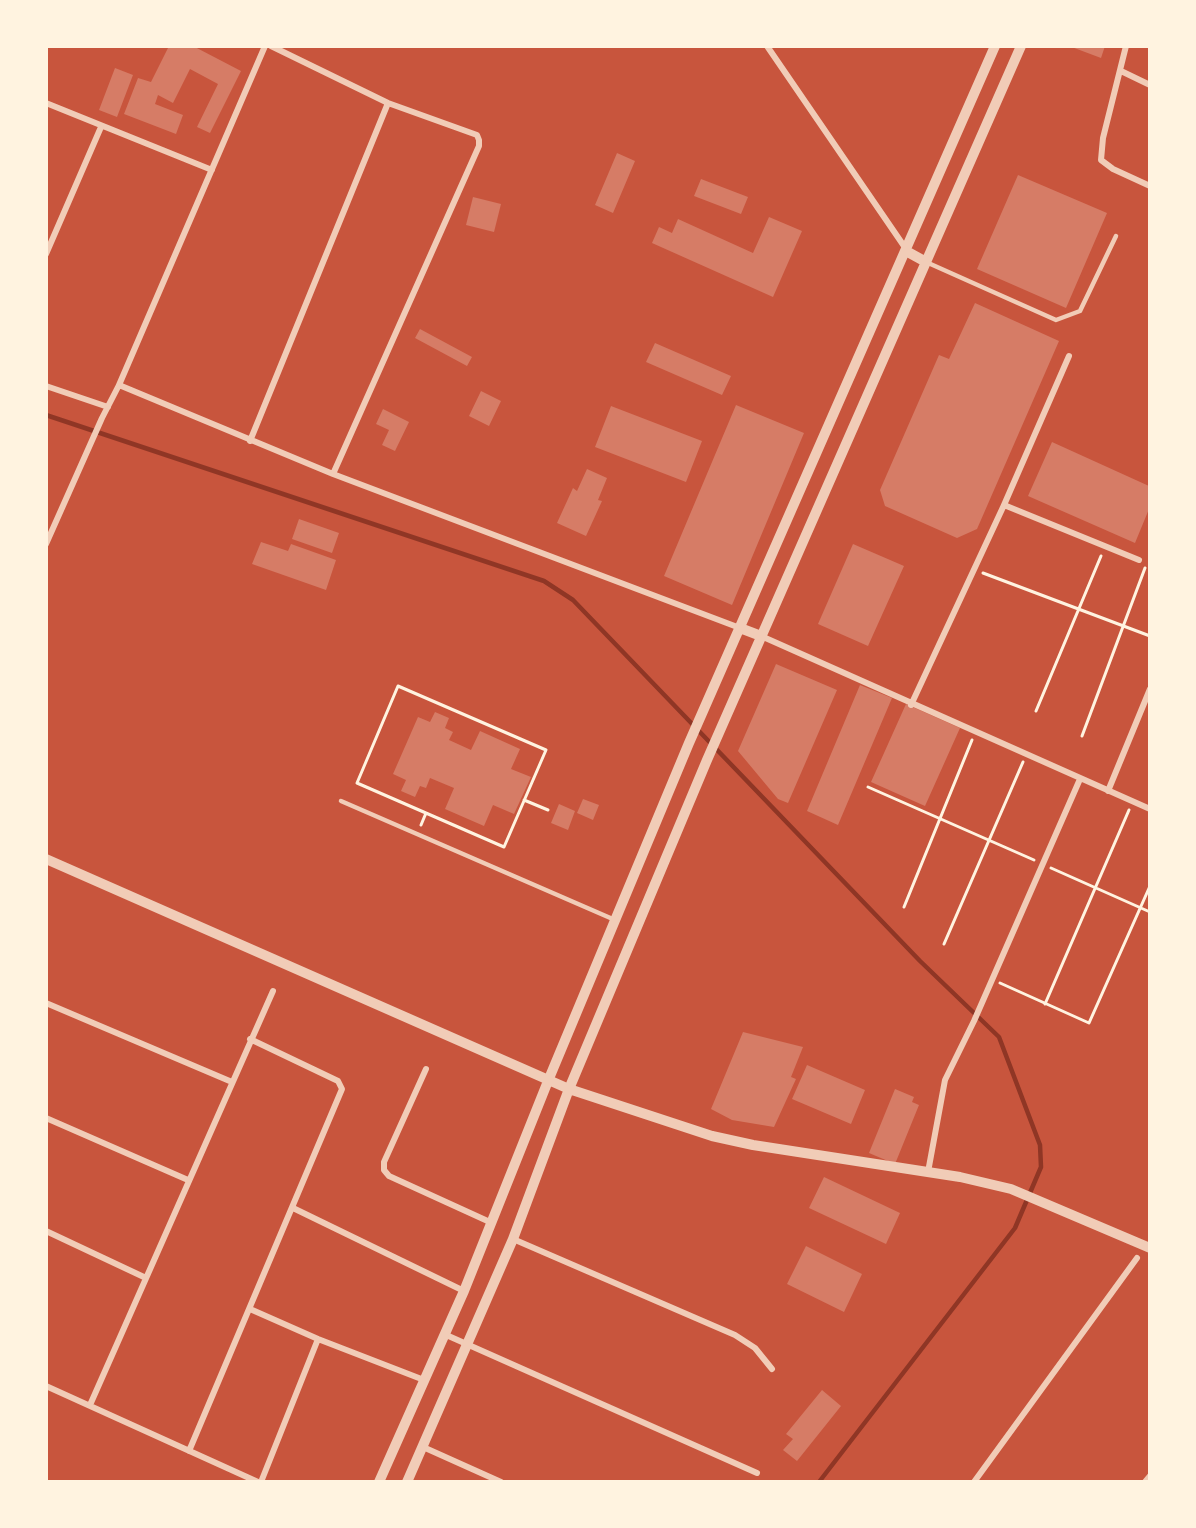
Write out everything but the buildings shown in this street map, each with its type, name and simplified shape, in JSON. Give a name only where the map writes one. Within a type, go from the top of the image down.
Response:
[{"type":"street","points":[[46,544],[119,385],[265,46]]},
{"type":"street","points":[[271,46],[388,103],[477,135],[479,140],[479,146],[333,474]]},
{"type":"street","points":[[767,46],[906,250],[926,262]]},
{"type":"street","points":[[379,1482],[464,1291],[548,1081],[689,743],[995,46]]},
{"type":"street","points":[[407,1482],[513,1239],[569,1089],[707,760],[1021,46]]},
{"type":"street","points":[[1126,46],[1103,138],[1101,160],[1113,169],[1149,186]]},
{"type":"street","points":[[1121,72],[1149,85]]},
{"type":"street","points":[[46,103],[212,170]]},
{"type":"street","points":[[250,441],[388,103]]},
{"type":"street","points":[[46,254],[101,127]]},
{"type":"street","points":[[911,705],[1004,506],[1069,356]]},
{"type":"street","points":[[119,385],[333,474],[761,636],[911,705],[1149,809]]},
{"type":"street","points":[[46,386],[108,407]]},
{"type":"street","points":[[1004,506],[1140,560]]},
{"type":"street","points":[[1108,791],[1149,689]]},
{"type":"street","points":[[928,1172],[945,1080],[982,1005],[1080,779]]},
{"type":"street","points":[[46,859],[569,1089],[712,1136],[753,1145],[960,1177],[1011,1189],[1149,1248]]},
{"type":"street","points":[[90,1405],[273,991]]},
{"type":"street","points":[[46,1003],[232,1082]]},
{"type":"street","points":[[189,1451],[342,1089],[338,1081],[250,1039]]},
{"type":"street","points":[[426,1069],[384,1162],[384,1170],[389,1176],[492,1223]]},
{"type":"street","points":[[46,1118],[188,1180]]},
{"type":"street","points":[[293,1208],[464,1291]]},
{"type":"street","points":[[46,1231],[146,1278]]},
{"type":"street","points":[[513,1239],[735,1335],[755,1348],[772,1369]]},
{"type":"street","points":[[974,1482],[1137,1258]]},
{"type":"street","points":[[250,1309],[318,1339],[424,1380]]},
{"type":"street","points":[[444,1334],[757,1473]]},
{"type":"street","points":[[46,1386],[259,1482],[318,1339]]},
{"type":"street","points":[[423,1447],[501,1482]]},
{"type":"street","points":[[1145,1482],[1149,1476]]},
{"type":"lane","points":[[926,262],[1056,320],[1080,311],[1116,236]]},
{"type":"lane","points":[[341,801],[615,920]]},
{"type":"path","points":[[1036,711],[1106,546]]},
{"type":"path","points":[[1082,736],[1146,565]]},
{"type":"path","points":[[974,570],[1149,636]]},
{"type":"path","points":[[398,686],[546,750],[504,847],[426,813],[357,783],[398,686]]},
{"type":"path","points":[[904,907],[975,733]]},
{"type":"path","points":[[944,944],[1026,755]]},
{"type":"path","points":[[868,787],[1149,912]]},
{"type":"path","points":[[524,800],[548,810]]},
{"type":"path","points":[[1045,1004],[1132,802]]},
{"type":"path","points":[[417,834],[426,813]]},
{"type":"path","points":[[993,980],[1089,1023],[1149,886]]},
{"type":"waterway","points":[[46,415],[544,581],[573,600],[920,961],[999,1037],[1040,1145],[1041,1167],[1015,1228],[819,1482]]}]
